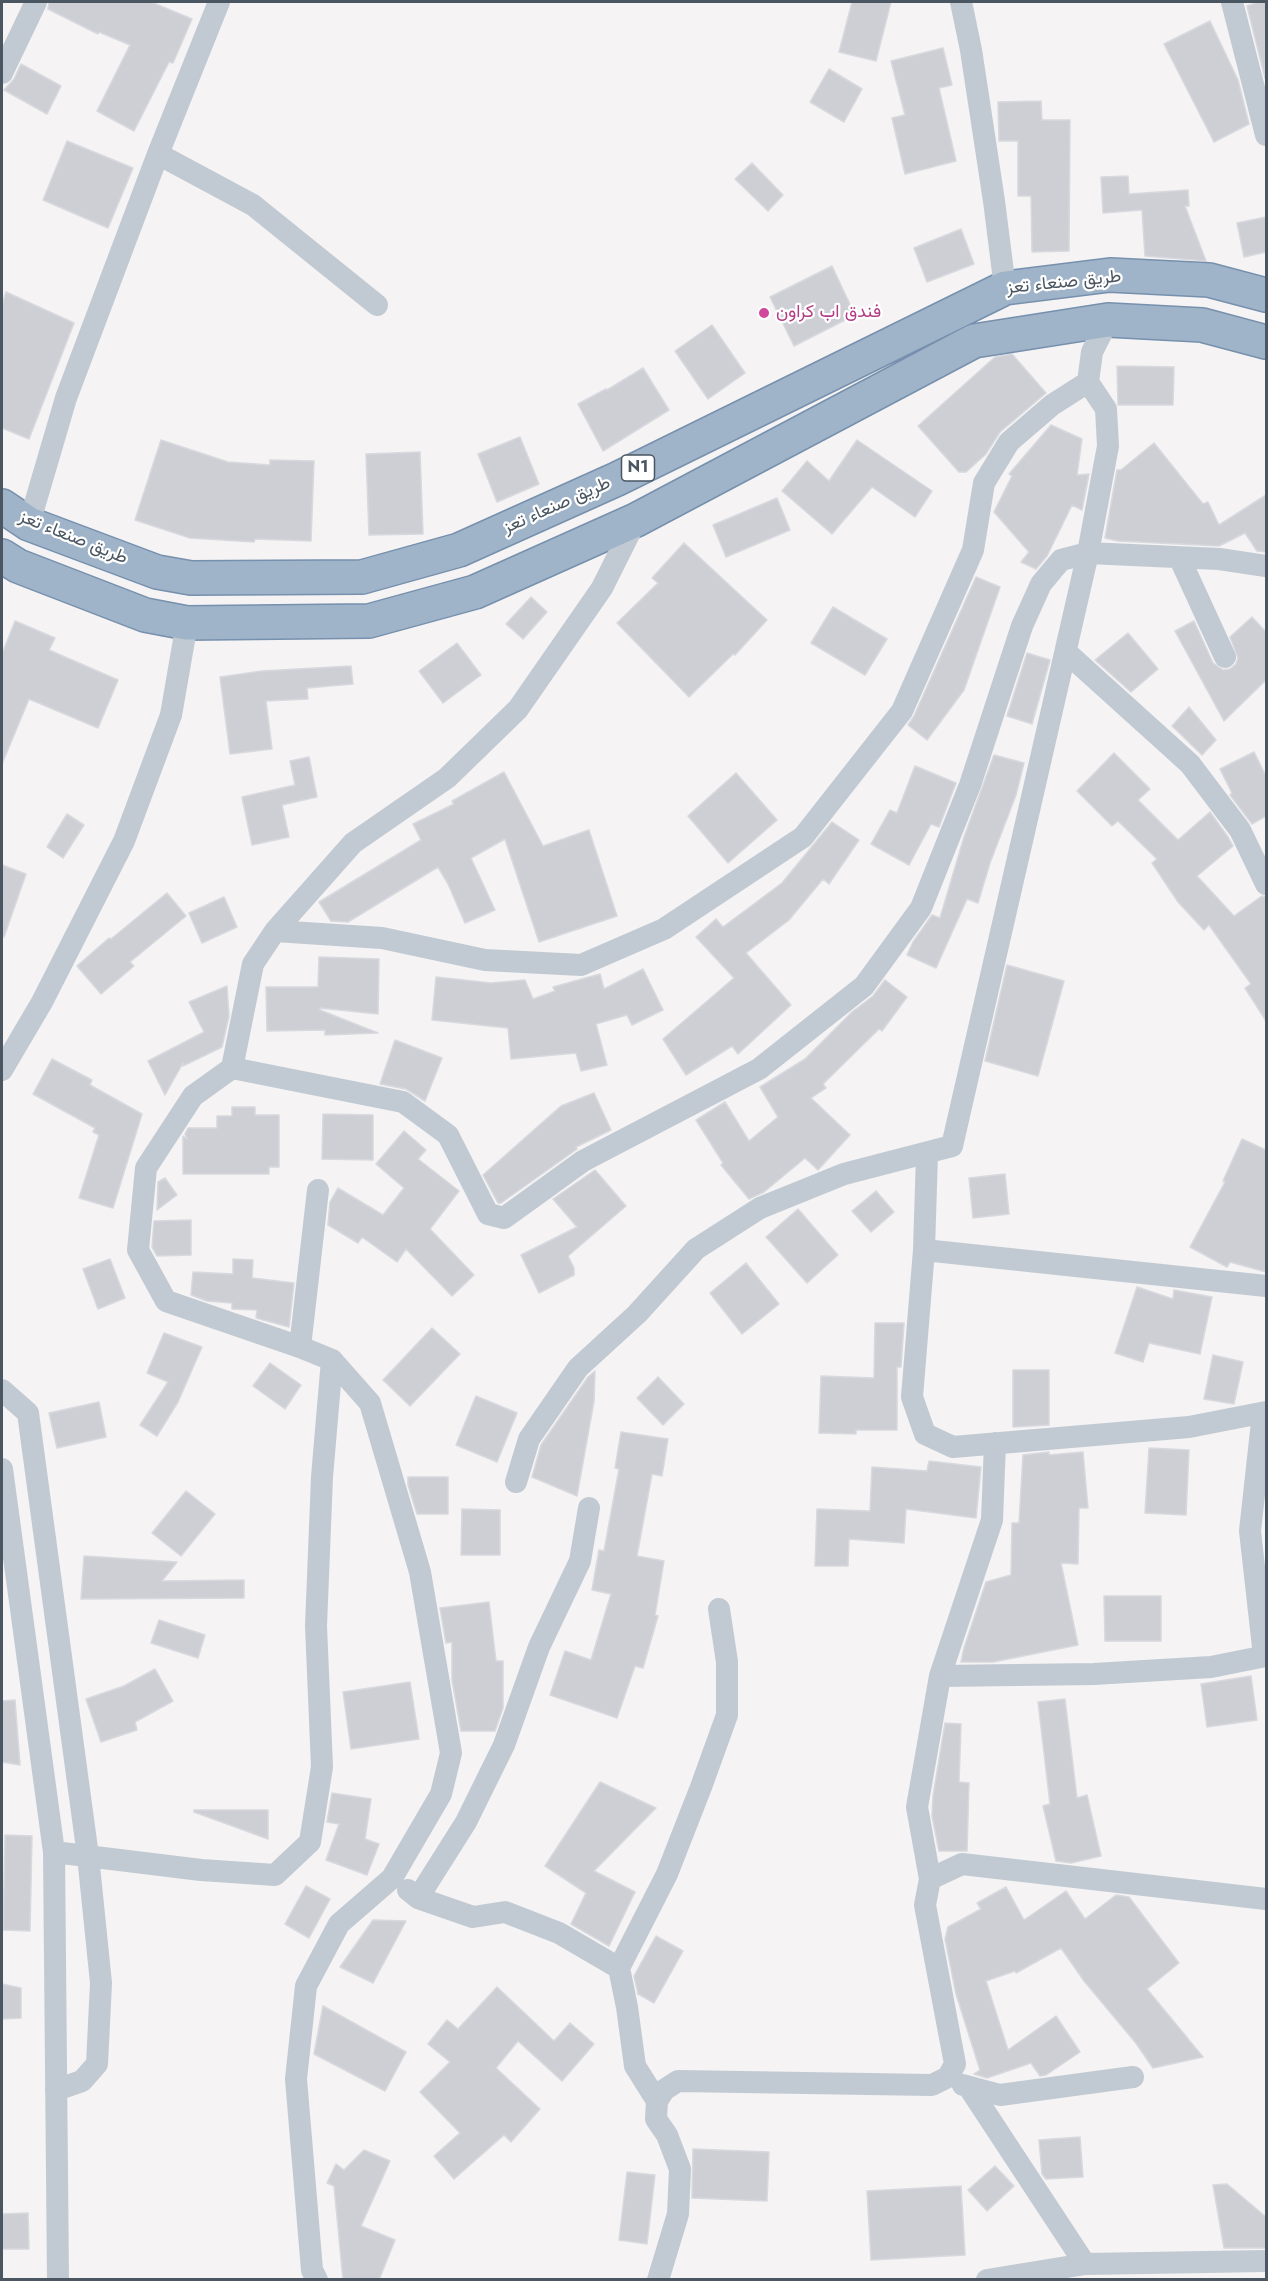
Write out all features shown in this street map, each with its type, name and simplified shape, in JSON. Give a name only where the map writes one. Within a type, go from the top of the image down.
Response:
[{"type":"highway","name":"طريق صنعاء تعز","points":[[2,506],[29,524],[157,572],[191,578],[362,577],[459,550],[617,479],[1005,288],[1110,275],[1209,280],[1266,295]]},
{"type":"highway","name":"N1","points":[[2,556],[18,566],[145,615],[187,623],[369,621],[475,592],[591,538],[636,520],[974,341],[1108,320],[1202,325],[1266,342]]},
{"type":"highway","points":[[573,497],[591,538]]},
{"type":"street","points":[[2,73],[36,2]]},
{"type":"street","points":[[29,524],[66,398],[158,154],[219,2]]},
{"type":"street","points":[[961,2],[991,178],[1005,288]]},
{"type":"street","points":[[1232,2],[1266,135]]},
{"type":"street","points":[[158,154],[253,205],[377,305]]},
{"type":"street","points":[[516,1482],[529,1439],[578,1368],[637,1314],[696,1249],[760,1208],[844,1174],[952,1146],[1088,553],[1108,446],[1106,409],[1088,382],[1092,352],[1108,320]]},
{"type":"street","points":[[275,931],[382,938],[485,960],[581,965],[664,929],[803,837],[902,711],[973,550],[984,483],[1009,442],[1052,405],[1088,382]]},
{"type":"street","points":[[317,2280],[312,2270],[296,2079],[306,1986],[339,1924],[392,1878],[441,1794],[451,1753],[420,1572],[370,1403],[332,1360],[166,1301],[138,1250],[146,1168],[193,1095],[232,1068],[253,964],[275,931],[353,843],[447,778],[518,709],[603,588],[636,520]]},
{"type":"street","points":[[232,1068],[403,1102],[448,1135],[488,1214],[504,1218],[583,1161],[759,1069],[864,986],[921,908],[970,785],[1022,626],[1041,584],[1061,560],[1088,553],[1219,559],[1266,566]]},
{"type":"street","points":[[1180,559],[1225,657]]},
{"type":"street","points":[[2,1070],[42,1002],[124,841],[171,715],[187,623]]},
{"type":"street","points":[[1066,652],[1190,764],[1240,831],[1266,884]]},
{"type":"street","points":[[927,1154],[924,1250],[912,1397],[925,1434],[953,1447],[1189,1427],[1265,1412],[1250,1531],[1265,1656],[1200,1668],[1095,1674],[940,1676]]},
{"type":"street","points":[[300,1347],[318,1190]]},
{"type":"street","points":[[924,1250],[1266,1286]]},
{"type":"street","points":[[54,1852],[201,1870],[275,1875],[310,1842],[322,1767],[316,1626],[322,1477],[332,1360]]},
{"type":"street","points":[[2,1390],[28,1413],[88,1857],[100,1983],[97,2064],[82,2081],[56,2090]]},
{"type":"street","points":[[658,2280],[678,2214],[680,2169],[667,2135],[656,2119],[657,2102],[664,2090],[678,2081],[932,2085],[948,2077],[955,2064],[925,1905],[930,1879],[917,1807],[940,1676],[992,1520],[995,1443]]},
{"type":"street","points":[[2,1469],[54,1852],[58,2280]]},
{"type":"street","points":[[418,1898],[466,1822],[504,1745],[539,1647],[580,1561],[589,1508]]},
{"type":"street","points":[[657,2102],[635,2066],[619,1968],[667,1874],[727,1715],[727,1662],[719,1609]]},
{"type":"street","points":[[930,1879],[962,1864],[1266,1899]]},
{"type":"street","points":[[392,1878],[418,1898],[473,1917],[505,1912],[559,1933],[619,1968]]},
{"type":"street","points":[[948,2077],[970,2088],[1000,2095],[1133,2077]]},
{"type":"street","points":[[970,2088],[1085,2264]]},
{"type":"street","points":[[987,2280],[1085,2264],[1266,2261]]},
{"type":"building","points":[[49,2],[151,2],[192,19],[173,63],[169,62],[134,131],[97,111],[130,45],[99,32],[98,34],[48,9]]},
{"type":"building","points":[[852,2],[891,2],[876,61],[839,52]]},
{"type":"building","points":[[1266,2],[1265,78],[1247,6]]},
{"type":"building","points":[[1210,21],[1238,80],[1249,124],[1214,142],[1164,44]]},
{"type":"building","points":[[943,48],[952,85],[939,88],[956,161],[905,174],[892,118],[905,115],[891,61]]},
{"type":"building","points":[[21,64],[61,86],[47,114],[4,90],[14,79]]},
{"type":"building","points":[[829,69],[862,89],[844,122],[810,102]]},
{"type":"building","points":[[1041,101],[1042,120],[1070,120],[1069,251],[1032,252],[1031,196],[1018,196],[1018,141],[999,141],[998,102]]},
{"type":"building","points":[[67,141],[133,168],[108,228],[43,200]]},
{"type":"building","points":[[752,163],[783,195],[768,211],[735,179]]},
{"type":"building","points":[[1128,176],[1129,194],[1188,190],[1189,206],[1185,206],[1206,261],[1145,256],[1142,210],[1103,213],[1101,177]]},
{"type":"building","points":[[1266,217],[1266,252],[1244,257],[1237,223]]},
{"type":"building","points":[[961,229],[974,264],[927,282],[914,248]]},
{"type":"building","points":[[832,266],[855,315],[794,346],[770,297]]},
{"type":"building","points":[[6,292],[74,323],[29,439],[2,428],[2,305]]},
{"type":"building","points":[[712,325],[745,373],[708,399],[675,351]]},
{"type":"building","points":[[1012,354],[1046,393],[1000,432],[986,454],[966,472],[959,472],[918,426],[995,357]]},
{"type":"building","points":[[1117,366],[1174,367],[1173,405],[1118,405]]},
{"type":"building","points":[[643,368],[669,410],[603,451],[578,404],[607,390]]},
{"type":"building","points":[[1051,425],[1082,439],[1077,475],[1089,474],[1082,510],[1072,505],[1047,556],[1036,569],[1021,562],[1029,552],[994,512],[1012,476],[1009,474]]},
{"type":"building","points":[[520,437],[539,484],[497,502],[478,454]]},
{"type":"building","points":[[161,440],[228,462],[270,465],[270,460],[314,461],[311,541],[255,539],[254,542],[190,538],[135,520]]},
{"type":"building","points":[[857,440],[932,491],[915,517],[872,487],[832,534],[782,491],[807,461],[829,481]]},
{"type":"building","points":[[1154,443],[1203,504],[1208,502],[1219,525],[1266,495],[1266,552],[1257,551],[1245,533],[1219,546],[1118,541],[1105,538],[1117,470],[1121,470]]},
{"type":"building","points":[[420,452],[423,534],[369,535],[366,454]]},
{"type":"building","points":[[777,498],[790,530],[726,557],[713,525]]},
{"type":"building","points":[[684,543],[767,620],[735,655],[733,654],[689,697],[617,623],[658,583],[652,578]]},
{"type":"building","points":[[976,577],[1000,587],[964,690],[927,740],[908,725]]},
{"type":"building","points":[[531,597],[547,612],[523,639],[506,624]]},
{"type":"building","points":[[833,607],[887,639],[865,675],[811,643]]},
{"type":"building","points":[[1252,617],[1266,632],[1266,680],[1224,721],[1175,631],[1194,621],[1213,663],[1223,670],[1230,669],[1236,664],[1238,658],[1230,637]]},
{"type":"building","points":[[15,621],[55,638],[49,650],[118,680],[98,728],[29,699],[2,764],[2,654]]},
{"type":"building","points":[[1128,633],[1158,669],[1131,692],[1095,660]]},
{"type":"building","points":[[457,643],[481,675],[443,703],[419,671]]},
{"type":"building","points":[[1027,653],[1050,660],[1032,724],[1007,716]]},
{"type":"building","points":[[351,666],[353,684],[307,688],[308,699],[266,701],[272,749],[230,754],[220,677],[262,671]]},
{"type":"building","points":[[1189,707],[1216,740],[1202,755],[1172,726]]},
{"type":"building","points":[[1254,752],[1266,776],[1266,816],[1252,824],[1230,795],[1232,793],[1220,769]]},
{"type":"building","points":[[1114,753],[1150,789],[1138,800],[1178,840],[1210,812],[1233,846],[1197,876],[1234,916],[1262,896],[1266,897],[1266,1021],[1245,988],[1251,984],[1209,925],[1204,930],[1178,902],[1152,863],[1157,859],[1118,821],[1112,826],[1077,791]]},
{"type":"building","points":[[994,755],[1024,763],[1016,795],[990,863],[978,903],[967,899],[936,968],[907,955],[913,942],[932,915],[940,918],[964,837]]},
{"type":"building","points":[[309,757],[317,797],[282,805],[289,837],[252,845],[242,797],[295,785],[290,761]]},
{"type":"building","points":[[915,766],[956,783],[939,827],[931,824],[909,865],[871,844],[890,810],[897,813]]},
{"type":"building","points":[[504,772],[543,846],[589,830],[617,916],[539,942],[505,839],[471,858],[495,910],[465,923],[438,867],[348,922],[331,921],[319,902],[421,840],[413,824],[454,804],[452,801]]},
{"type":"building","points":[[736,773],[777,820],[728,863],[688,816]]},
{"type":"building","points":[[67,814],[84,825],[63,858],[47,847]]},
{"type":"building","points":[[832,822],[859,840],[829,884],[823,879],[789,920],[746,953],[791,1005],[738,1054],[732,1046],[686,1075],[663,1039],[734,978],[696,937],[716,919],[723,927],[782,883]]},
{"type":"building","points":[[2,865],[26,874],[4,937],[2,937]]},
{"type":"building","points":[[167,893],[186,916],[130,962],[134,966],[101,994],[77,966]]},
{"type":"building","points":[[224,897],[237,927],[202,943],[189,913]]},
{"type":"building","points":[[319,957],[379,959],[378,1014],[320,1008],[320,1010],[378,1033],[325,1035],[325,1030],[267,1031],[266,987],[318,987]]},
{"type":"building","points":[[1007,965],[1064,981],[1038,1076],[985,1061]]},
{"type":"building","points":[[643,969],[663,1010],[632,1025],[627,1015],[596,1024],[607,1065],[581,1071],[576,1053],[511,1059],[508,1028],[432,1020],[436,977],[491,983],[525,980],[533,999],[555,991],[553,987],[600,974],[604,989]]},
{"type":"building","points":[[885,980],[907,997],[882,1031],[879,1029],[823,1084],[826,1088],[811,1098],[850,1135],[818,1170],[805,1158],[764,1192],[749,1199],[721,1165],[723,1163],[696,1120],[725,1102],[749,1141],[778,1117],[760,1087],[805,1059],[852,1012],[873,996]]},
{"type":"building","points":[[227,986],[229,1016],[222,1047],[183,1066],[183,1063],[165,1095],[148,1061],[204,1032],[189,1002]]},
{"type":"building","points":[[395,1040],[442,1058],[425,1101],[406,1089],[380,1084]]},
{"type":"building","points":[[52,1059],[92,1080],[90,1085],[142,1114],[113,1208],[79,1198],[99,1135],[93,1132],[95,1128],[33,1094]]},
{"type":"building","points":[[594,1093],[611,1130],[576,1147],[577,1149],[498,1203],[483,1175],[561,1106]]},
{"type":"building","points":[[232,1107],[255,1107],[255,1115],[279,1115],[279,1167],[269,1167],[269,1174],[183,1174],[183,1136],[187,1139],[185,1134],[188,1128],[217,1128],[217,1116],[232,1116]]},
{"type":"building","points":[[323,1114],[373,1115],[373,1160],[322,1159]]},
{"type":"building","points":[[404,1131],[426,1150],[418,1159],[459,1191],[430,1229],[474,1275],[452,1296],[406,1249],[397,1262],[362,1237],[358,1243],[328,1225],[330,1202],[338,1188],[383,1215],[404,1188],[376,1164]]},
{"type":"building","points":[[1242,1139],[1266,1150],[1266,1272],[1230,1262],[1227,1267],[1190,1247],[1225,1182],[1223,1181]]},
{"type":"building","points":[[595,1170],[626,1206],[568,1256],[574,1268],[574,1275],[539,1293],[521,1255],[577,1227],[553,1199]]},
{"type":"building","points":[[1005,1174],[1009,1214],[973,1218],[969,1178]]},
{"type":"building","points":[[165,1178],[177,1195],[157,1210],[158,1182]]},
{"type":"building","points":[[876,1191],[894,1212],[871,1232],[852,1211]]},
{"type":"building","points":[[798,1209],[838,1255],[807,1283],[766,1237]]},
{"type":"building","points":[[191,1220],[191,1255],[157,1256],[152,1247],[154,1221]]},
{"type":"building","points":[[110,1259],[125,1298],[98,1309],[83,1269]]},
{"type":"building","points":[[233,1259],[253,1260],[252,1278],[294,1283],[289,1327],[256,1318],[257,1310],[232,1309],[232,1303],[207,1301],[191,1295],[193,1272],[233,1274]]},
{"type":"building","points":[[746,1263],[779,1304],[742,1334],[710,1293]]},
{"type":"building","points":[[1137,1287],[1173,1299],[1174,1290],[1212,1297],[1200,1354],[1149,1343],[1143,1362],[1115,1353]]},
{"type":"building","points":[[875,1323],[904,1323],[901,1367],[897,1367],[897,1430],[856,1430],[856,1434],[819,1433],[821,1376],[874,1378]]},
{"type":"building","points":[[432,1328],[460,1354],[410,1406],[383,1380]]},
{"type":"building","points":[[164,1333],[202,1347],[178,1402],[157,1436],[140,1425],[168,1382],[147,1373]]},
{"type":"building","points":[[1213,1355],[1243,1362],[1234,1404],[1204,1399]]},
{"type":"building","points":[[270,1363],[301,1385],[285,1409],[253,1386]]},
{"type":"building","points":[[1013,1370],[1049,1370],[1049,1425],[1013,1427]]},
{"type":"building","points":[[595,1371],[594,1401],[577,1496],[532,1477],[541,1445],[588,1377]]},
{"type":"building","points":[[658,1377],[684,1404],[663,1425],[637,1398]]},
{"type":"building","points":[[476,1396],[517,1413],[497,1462],[456,1445]]},
{"type":"building","points":[[99,1402],[106,1437],[57,1448],[49,1413]]},
{"type":"building","points":[[621,1432],[668,1439],[662,1476],[652,1474],[637,1556],[664,1561],[655,1615],[658,1616],[643,1668],[635,1666],[617,1718],[550,1695],[565,1651],[591,1660],[611,1594],[592,1590],[599,1550],[604,1551],[619,1469],[615,1468]]},
{"type":"building","points":[[1149,1448],[1189,1450],[1186,1515],[1145,1513]]},
{"type":"building","points":[[1049,1452],[1049,1455],[1083,1452],[1088,1508],[1079,1508],[1078,1564],[1061,1563],[1078,1645],[993,1662],[961,1662],[986,1582],[1011,1575],[1012,1523],[1019,1523],[1023,1455]]},
{"type":"building","points":[[929,1461],[981,1467],[976,1518],[906,1509],[904,1543],[849,1539],[848,1566],[815,1566],[817,1509],[870,1511],[872,1467],[927,1471]]},
{"type":"building","points":[[408,1477],[448,1477],[448,1514],[417,1514],[408,1485]]},
{"type":"building","points":[[186,1491],[215,1514],[181,1556],[152,1533]]},
{"type":"building","points":[[462,1509],[500,1510],[500,1555],[461,1555]]},
{"type":"building","points":[[84,1556],[177,1562],[162,1581],[244,1580],[244,1598],[81,1599]]},
{"type":"building","points":[[1104,1596],[1161,1596],[1161,1641],[1105,1641]]},
{"type":"building","points":[[489,1602],[496,1661],[503,1661],[503,1708],[495,1731],[461,1731],[452,1680],[452,1642],[446,1643],[440,1608]]},
{"type":"building","points":[[159,1620],[205,1635],[198,1658],[151,1643]]},
{"type":"building","points":[[155,1669],[173,1701],[135,1722],[137,1730],[101,1742],[86,1699],[124,1686]]},
{"type":"building","points":[[1251,1676],[1257,1720],[1207,1727],[1201,1684]]},
{"type":"building","points":[[410,1682],[419,1739],[351,1749],[343,1692]]},
{"type":"building","points":[[1065,1699],[1077,1798],[1087,1795],[1101,1856],[1071,1863],[1056,1861],[1043,1806],[1050,1804],[1038,1702]]},
{"type":"building","points":[[15,1700],[20,1765],[2,1762],[2,1701]]},
{"type":"building","points":[[945,1723],[961,1724],[959,1782],[969,1783],[967,1851],[939,1851],[932,1816]]},
{"type":"building","points":[[600,1782],[656,1808],[594,1871],[635,1892],[609,1946],[571,1924],[586,1893],[545,1866]]},
{"type":"building","points":[[332,1793],[371,1799],[365,1839],[379,1844],[367,1875],[326,1860],[339,1824],[327,1822]]},
{"type":"building","points":[[194,1810],[268,1810],[268,1839],[194,1812]]},
{"type":"building","points":[[5,1835],[32,1836],[30,1931],[3,1930]]},
{"type":"building","points":[[306,1886],[330,1899],[309,1938],[285,1924]]},
{"type":"building","points":[[1006,1887],[1024,1920],[1066,1891],[1085,1919],[1116,1895],[1129,1897],[1179,1963],[1147,1989],[1203,2057],[1153,2068],[1135,2042],[1084,1981],[1061,1948],[1016,1973],[1015,1971],[986,1981],[1008,2050],[1056,2016],[1080,2052],[1046,2075],[1040,2076],[1031,2063],[987,2078],[974,2074],[980,2070],[956,1994],[945,1939],[948,1927],[981,1909],[977,1903]]},
{"type":"building","points":[[373,1920],[406,1921],[373,1983],[340,1967]]},
{"type":"building","points":[[656,1936],[683,1951],[654,2003],[638,1994],[634,1976]]},
{"type":"building","points":[[2,1984],[21,1988],[21,2018],[2,2019]]},
{"type":"building","points":[[497,1987],[554,2041],[570,2023],[594,2044],[562,2081],[518,2041],[496,2068],[540,2109],[511,2142],[504,2135],[454,2179],[434,2156],[460,2133],[420,2092],[450,2062],[428,2044],[447,2020],[458,2029]]},
{"type":"building","points":[[323,2006],[406,2052],[385,2091],[314,2054]]},
{"type":"building","points":[[1080,2137],[1083,2177],[1046,2179],[1042,2174],[1039,2140]]},
{"type":"building","points":[[693,2149],[769,2152],[767,2201],[692,2198]]},
{"type":"building","points":[[364,2150],[390,2161],[361,2226],[395,2240],[379,2280],[343,2280],[334,2186],[327,2183],[336,2164],[344,2170]]},
{"type":"building","points":[[995,2166],[1014,2186],[987,2211],[968,2190]]},
{"type":"building","points":[[627,2172],[655,2175],[647,2244],[619,2240]]},
{"type":"building","points":[[1227,2184],[1266,2217],[1266,2248],[1224,2248],[1213,2185]]},
{"type":"building","points":[[961,2186],[965,2255],[871,2260],[867,2191]]},
{"type":"building","points":[[28,2213],[29,2249],[2,2249],[2,2214]]},
{"type":"place","name":"فندق اب كراون","points":[[764,313]]}]
